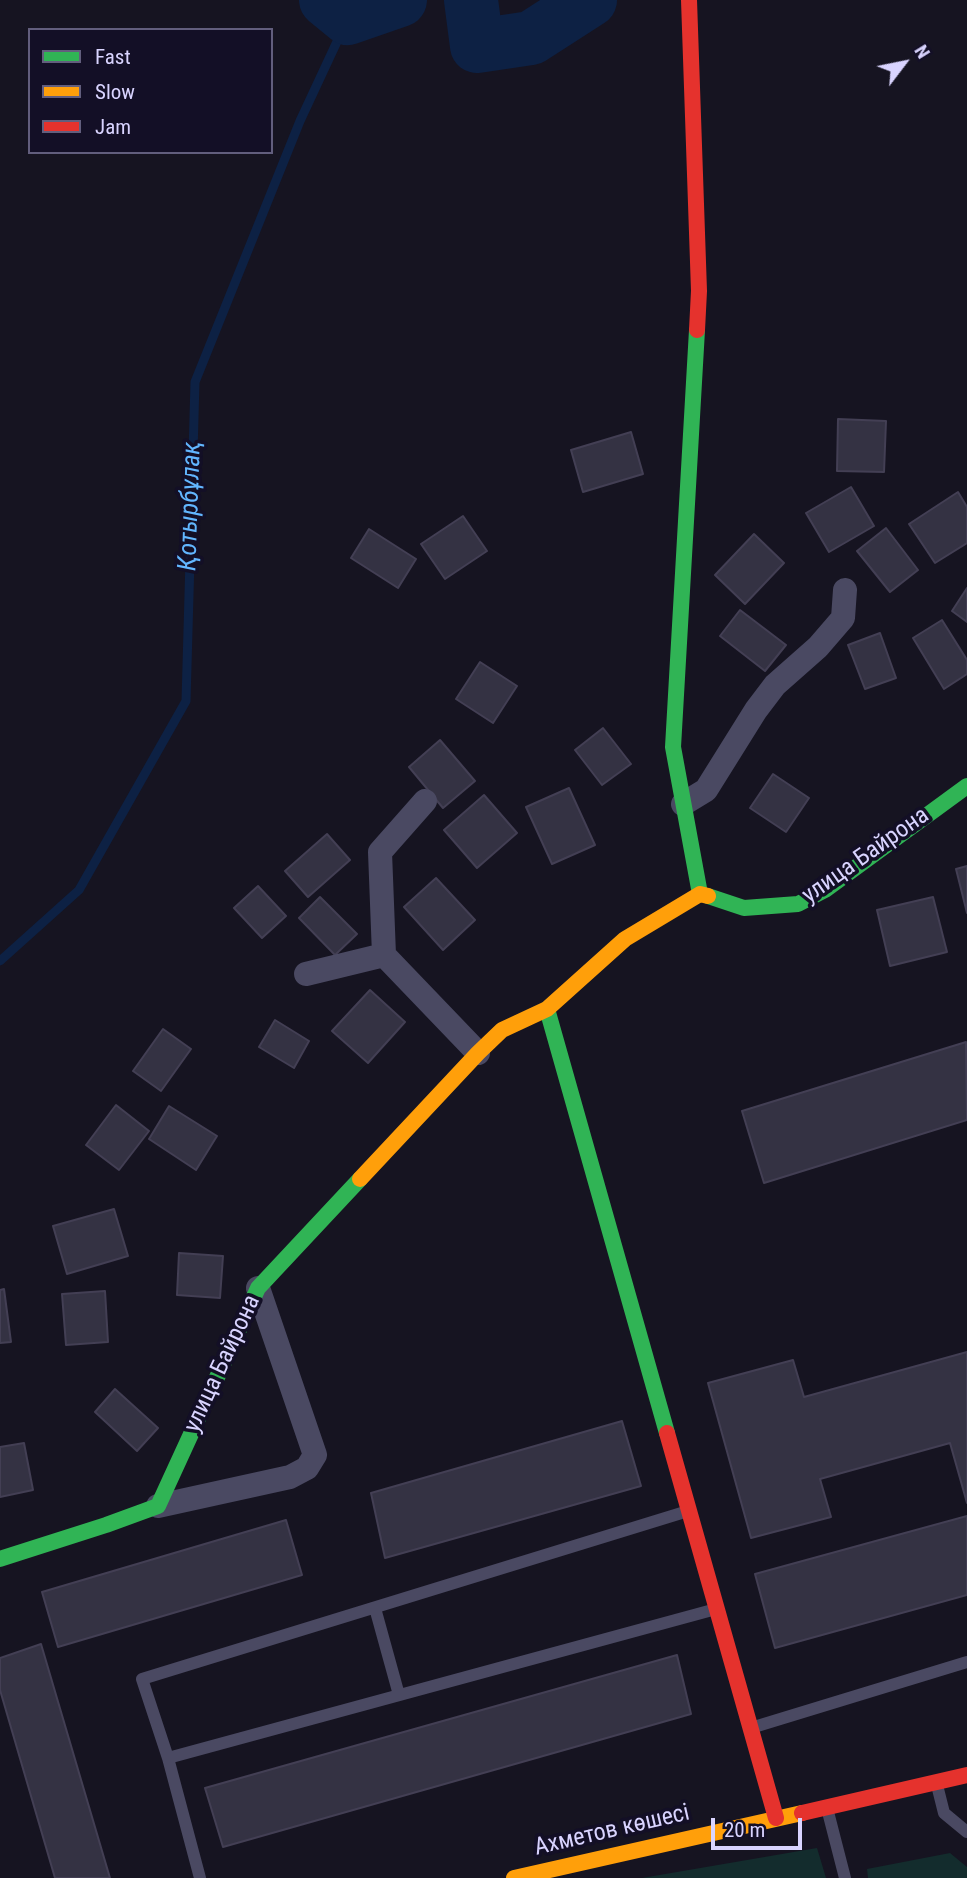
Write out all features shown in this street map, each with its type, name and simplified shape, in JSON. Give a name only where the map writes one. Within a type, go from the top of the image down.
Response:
[{"type":"street","points":[[689,0],[699,291],[673,747],[700,894]]},
{"type":"street","points":[[683,804],[706,790],[756,710],[775,685],[818,647],[843,618],[845,590]]},
{"type":"street","name":"улица Байрона","points":[[158,1506],[258,1288],[502,1030],[547,1009],[625,939],[700,894],[744,908],[798,904],[825,890],[967,786]]},
{"type":"street","points":[[425,801],[380,852],[384,955],[478,1053]]},
{"type":"street","points":[[306,974],[384,955]]},
{"type":"street","points":[[547,1009],[776,1818]]},
{"type":"street","points":[[0,1559],[158,1506],[290,1477],[307,1468],[315,1455],[258,1288]]},
{"type":"street","name":"Ахметов көшесі","points":[[514,1878],[595,1864],[776,1818],[967,1775]]},
{"type":"lane","points":[[200,1878],[168,1758],[142,1679],[689,1511]]},
{"type":"lane","points":[[375,1608],[399,1695]]},
{"type":"lane","points":[[168,1758],[716,1609]]},
{"type":"lane","points":[[750,1728],[967,1662]]},
{"type":"lane","points":[[936,1781],[944,1813],[967,1832]]},
{"type":"lane","points":[[827,1808],[845,1878]]},
{"type":"green space","points":[[817,1848],[826,1878],[642,1878]]},
{"type":"green space","points":[[950,1853],[967,1867],[967,1878],[868,1878],[867,1869]]},
{"type":"building","points":[[838,419],[886,421],[884,472],[837,471]]},
{"type":"building","points":[[631,432],[643,474],[583,492],[571,450]]},
{"type":"building","points":[[851,487],[874,526],[829,552],[806,513]]},
{"type":"building","points":[[958,492],[967,507],[967,543],[935,563],[909,524]]},
{"type":"building","points":[[463,516],[487,551],[445,579],[421,544]]},
{"type":"building","points":[[886,528],[918,570],[890,592],[857,551]]},
{"type":"building","points":[[369,529],[416,559],[398,588],[351,558]]},
{"type":"building","points":[[754,534],[784,563],[745,604],[715,575]]},
{"type":"building","points":[[967,588],[967,622],[952,611]]},
{"type":"building","points":[[740,610],[786,645],[765,671],[720,636]]},
{"type":"building","points":[[942,620],[967,660],[967,674],[944,689],[913,638]]},
{"type":"building","points":[[880,633],[896,678],[865,689],[848,645]]},
{"type":"building","points":[[480,662],[517,686],[493,723],[456,699]]},
{"type":"building","points":[[603,728],[631,764],[602,785],[575,750]]},
{"type":"building","points":[[440,740],[475,781],[443,808],[409,767]]},
{"type":"building","points":[[773,774],[809,798],[786,832],[750,808]]},
{"type":"building","points":[[569,788],[595,845],[552,864],[526,807]]},
{"type":"building","points":[[484,795],[517,833],[477,868],[444,830]]},
{"type":"building","points":[[327,834],[350,860],[308,897],[285,871]]},
{"type":"building","points":[[967,866],[967,913],[956,869]]},
{"type":"building","points":[[436,878],[475,920],[443,950],[404,907]]},
{"type":"building","points":[[258,886],[286,916],[262,938],[234,908]]},
{"type":"building","points":[[320,897],[357,934],[335,955],[299,918]]},
{"type":"building","points":[[933,897],[947,952],[890,966],[877,910]]},
{"type":"building","points":[[370,990],[405,1022],[368,1063],[332,1031]]},
{"type":"building","points":[[275,1020],[309,1041],[294,1068],[259,1047]]},
{"type":"building","points":[[163,1029],[191,1049],[161,1091],[133,1071]]},
{"type":"building","points":[[966,1042],[967,1120],[764,1183],[742,1111]]},
{"type":"building","points":[[116,1105],[149,1131],[119,1170],[86,1145]]},
{"type":"building","points":[[169,1106],[217,1136],[196,1170],[149,1139]]},
{"type":"building","points":[[114,1209],[128,1256],[67,1274],[53,1226]]},
{"type":"building","points":[[179,1253],[223,1256],[220,1298],[177,1295]]},
{"type":"building","points":[[4,1289],[11,1342],[0,1343],[0,1290]]},
{"type":"building","points":[[105,1291],[108,1342],[66,1345],[62,1294]]},
{"type":"building","points":[[967,1352],[967,1503],[950,1443],[820,1479],[831,1517],[751,1538],[708,1383],[793,1360],[804,1397]]},
{"type":"building","points":[[115,1389],[158,1428],[137,1451],[95,1412]]},
{"type":"building","points":[[622,1421],[641,1486],[385,1558],[371,1493]]},
{"type":"building","points":[[24,1443],[33,1490],[0,1497],[0,1447]]},
{"type":"building","points":[[967,1516],[967,1595],[775,1648],[755,1574]]},
{"type":"building","points":[[286,1520],[302,1575],[58,1647],[42,1592]]},
{"type":"building","points":[[41,1644],[110,1878],[55,1878],[0,1690],[0,1658]]},
{"type":"building","points":[[677,1655],[691,1714],[223,1847],[205,1788]]},
{"type":"waterway","points":[[326,0],[348,18],[400,0]]},
{"type":"waterway","points":[[471,0],[477,46],[531,38],[590,0]]},
{"type":"waterway","name":"Қотырбұлақ","points":[[0,961],[79,890],[186,701],[195,382],[300,121],[348,18]]},
{"type":"traffic: fast","points":[[697,330],[673,747],[700,894]]},
{"type":"traffic: fast","points":[[708,896],[744,908],[798,904],[825,890],[967,786]]},
{"type":"traffic: fast","points":[[547,1009],[667,1433]]},
{"type":"traffic: fast","points":[[0,1559],[158,1506],[258,1288],[360,1179]]},
{"type":"traffic: slow","points":[[360,1179],[502,1030],[547,1009],[625,939],[700,894],[708,896]]},
{"type":"traffic: slow","points":[[514,1878],[802,1813]]},
{"type":"traffic: jam","points":[[689,0],[699,291],[697,330]]},
{"type":"traffic: jam","points":[[667,1433],[776,1818]]},
{"type":"traffic: jam","points":[[802,1813],[967,1775]]}]
